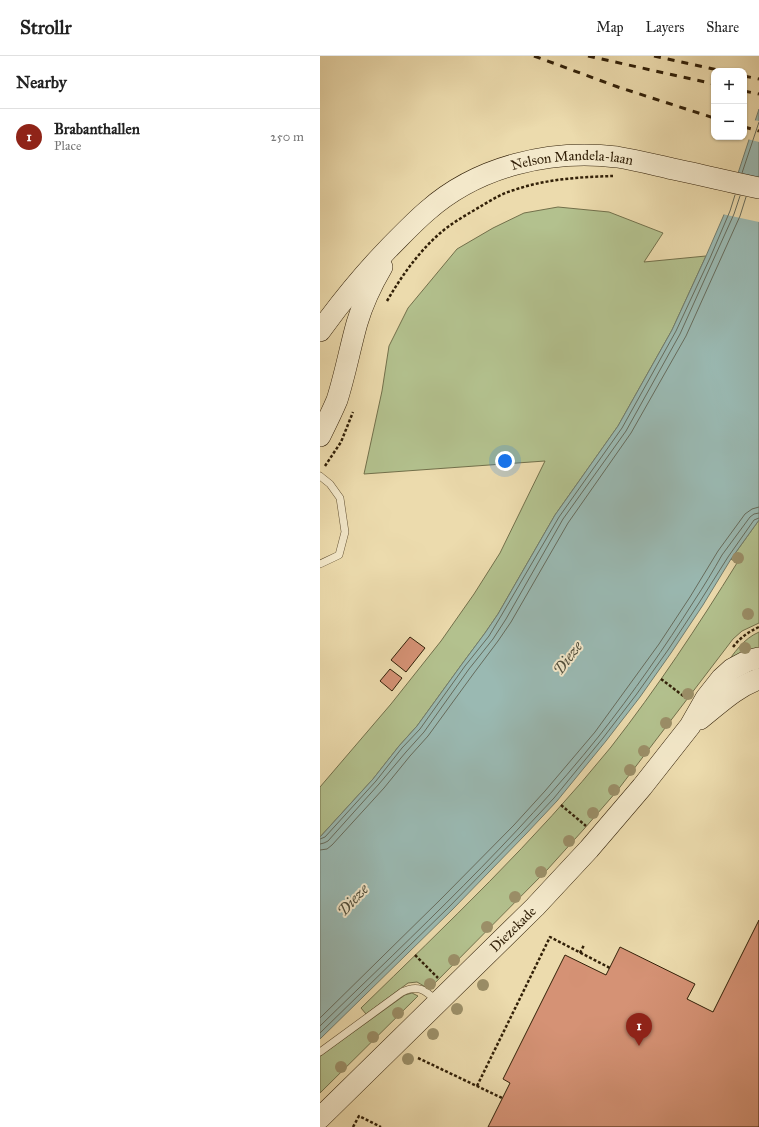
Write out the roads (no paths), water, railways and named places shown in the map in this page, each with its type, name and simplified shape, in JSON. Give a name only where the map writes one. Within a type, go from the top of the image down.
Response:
[{"type":"main road","name":"Nelson Mandela-laan","points":[[320,331],[368,270],[427,211],[457,189],[487,174],[520,162],[558,156],[578,155],[617,157],[759,188]]},
{"type":"main road","name":"Nelson Mandela-laan","points":[[320,436],[328,422],[337,400],[357,322],[364,303],[374,281],[403,234]]},
{"type":"main road","name":"Diezekade","points":[[320,1118],[535,906],[589,849],[642,787],[690,726],[706,698],[721,679],[732,669],[747,661],[759,658]]},
{"type":"main road","name":"Diezekade","points":[[690,726],[733,692],[752,681],[759,679]]},
{"type":"lane","points":[[320,476],[330,484],[340,498],[345,532],[339,555],[320,564]]},
{"type":"lane","points":[[320,1052],[402,992],[409,989],[417,988],[423,990],[438,1003]]},
{"type":"water","name":"Dieze","points":[[759,109],[759,520],[731,559],[703,605],[640,697],[557,801],[452,910],[320,1039],[320,837],[373,779],[417,726],[485,633],[498,614],[555,515],[618,426],[672,330],[706,256],[726,210]]},
{"type":"railway","points":[[534,56],[618,87],[711,117]]},
{"type":"railway","points":[[588,56],[711,83]]},
{"type":"railway","points":[[654,56],[711,69]]},
{"type":"railway","points":[[747,77],[759,79]]},
{"type":"railway","points":[[747,92],[759,94]]},
{"type":"railway","points":[[747,128],[759,131]]},
{"type":"place","name":"Brabanthallen","points":[[639,1046]]}]
